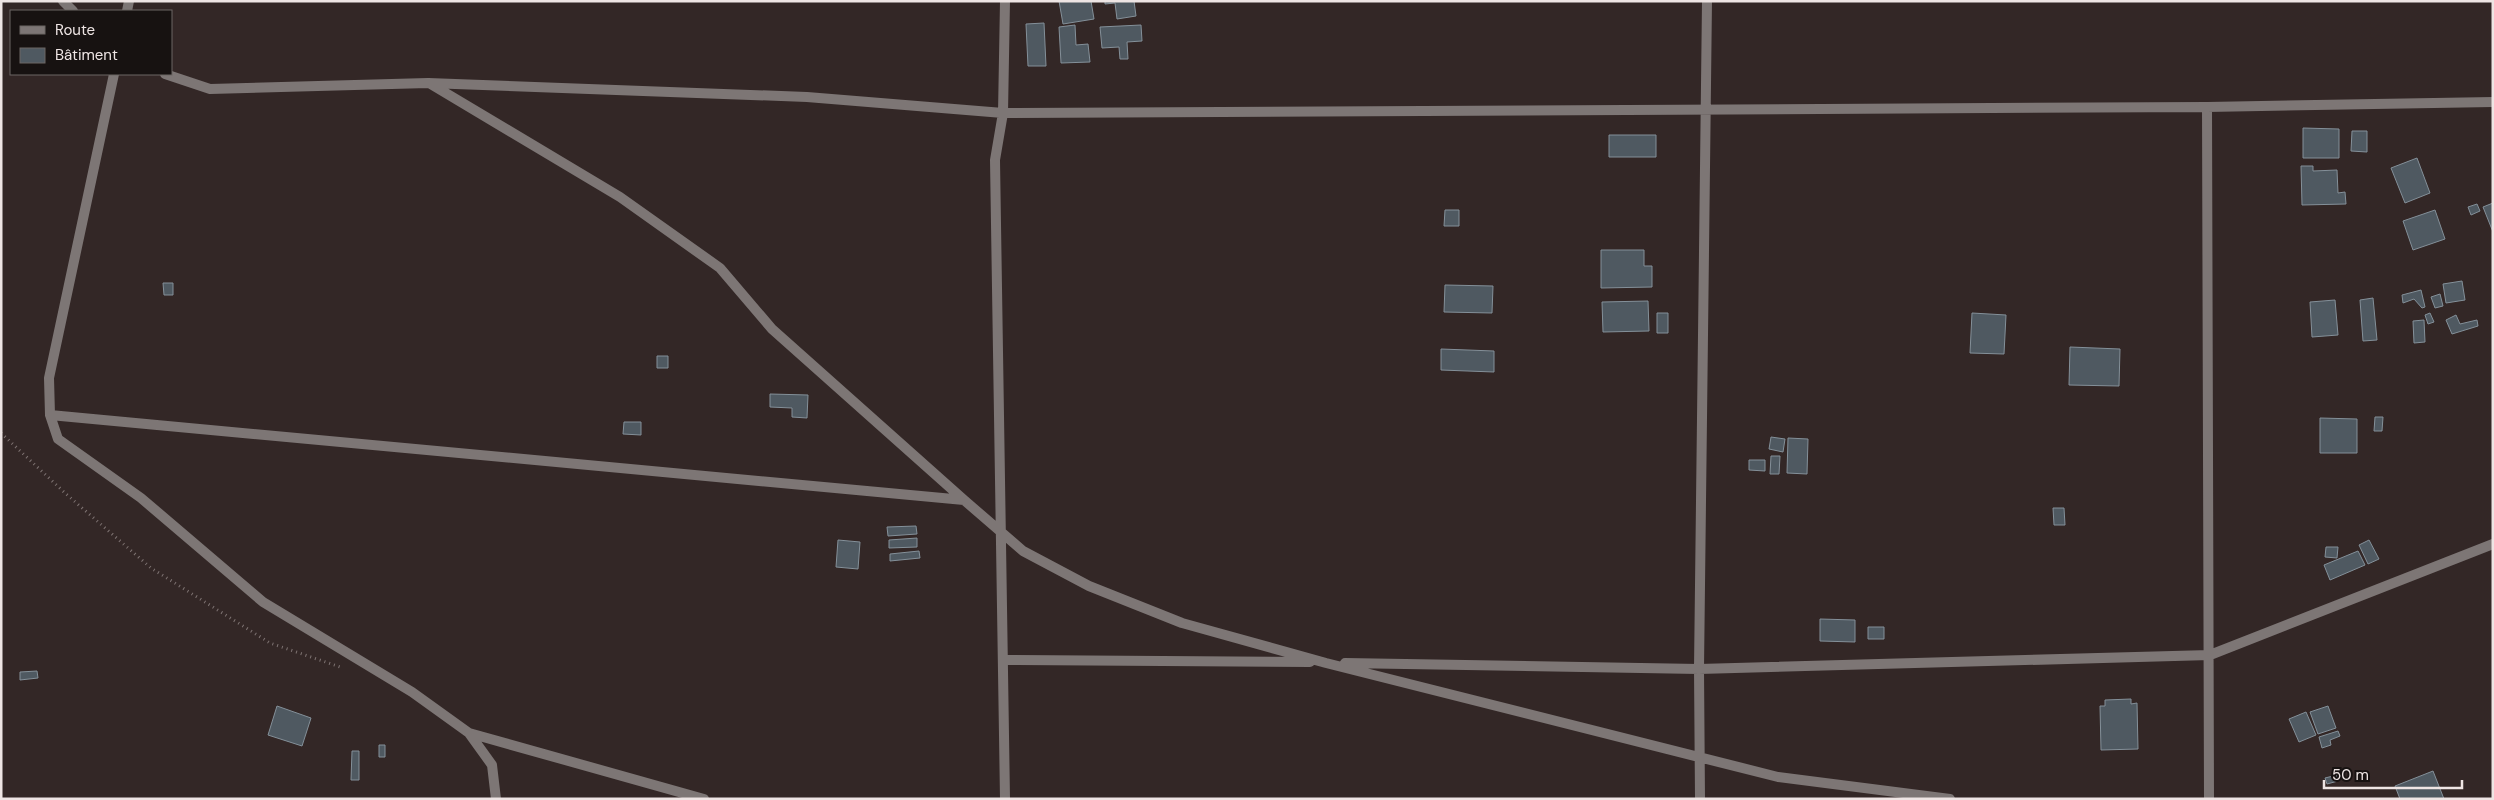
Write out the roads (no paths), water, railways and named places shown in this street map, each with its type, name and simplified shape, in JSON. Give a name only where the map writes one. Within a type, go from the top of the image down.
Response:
[{"type":"street","points":[[63,1],[72,10]]},
{"type":"street","points":[[1004,799],[996,160],[1003,113],[1005,1]]},
{"type":"street","points":[[1700,799],[1699,669],[1707,1]]},
{"type":"street","points":[[114,75],[49,378],[50,415],[58,439],[141,498],[263,602],[412,692],[469,733],[492,765],[496,799]]},
{"type":"street","points":[[168,75],[210,89],[428,83],[807,97],[1003,113],[2207,107],[2493,102]]},
{"type":"street","points":[[428,83],[620,197],[720,268],[772,329],[1001,532],[1024,551],[1089,586],[1182,623],[1326,663],[1778,777],[1950,799]]},
{"type":"street","points":[[2207,107],[2209,799]]},
{"type":"street","points":[[50,415],[964,500]]},
{"type":"street","points":[[1002,660],[1699,669],[2210,655],[2493,544]]},
{"type":"street","points":[[469,733],[704,799]]}]
